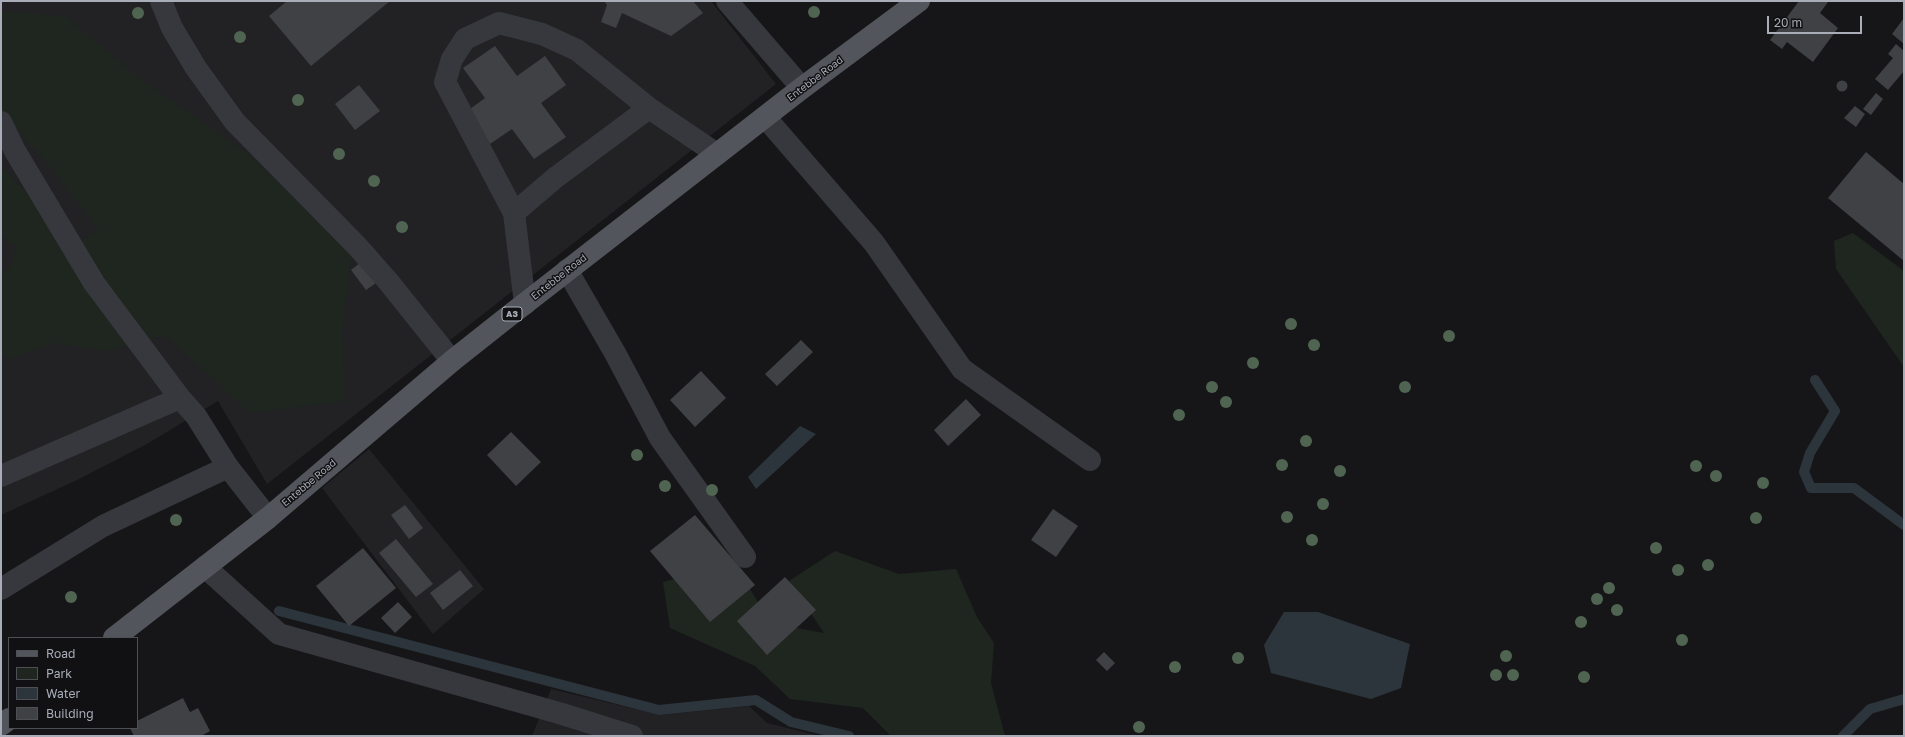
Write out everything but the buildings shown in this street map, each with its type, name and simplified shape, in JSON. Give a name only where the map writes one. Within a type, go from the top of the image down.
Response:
[{"type":"main road","name":"Entebbe Road","points":[[115,637],[268,518],[452,361],[802,88],[918,1]]},
{"type":"street","points":[[161,1],[172,28],[196,68],[235,122],[357,246],[387,280],[452,361]]},
{"type":"street","points":[[727,1],[802,88]]},
{"type":"street","points":[[525,304],[514,213],[445,82],[452,59],[465,39],[499,23],[542,34],[577,50],[649,108],[717,154]]},
{"type":"street","points":[[514,213],[555,178],[649,108]]},
{"type":"street","points":[[765,117],[874,243],[962,369],[1090,460]]},
{"type":"street","points":[[1,122],[15,151],[94,283],[180,398],[196,416],[228,468],[268,518]]},
{"type":"street","points":[[568,270],[615,353],[660,438],[745,557]]},
{"type":"street","points":[[1,476],[180,398]]},
{"type":"street","points":[[1,589],[103,526],[228,468]]},
{"type":"street","points":[[205,567],[279,634],[552,710],[632,736]]},
{"type":"shaded area","points":[[1,1],[711,1],[776,84],[267,484],[218,401],[147,444],[77,480],[1,515]]},
{"type":"shaded area","points":[[369,449],[484,589],[433,634],[322,488]]},
{"type":"shaded area","points":[[551,689],[660,715],[749,706],[767,723],[820,736],[532,736]]},
{"type":"green space","points":[[1,11],[65,16],[138,77],[247,153],[352,249],[342,331],[345,401],[249,413],[166,335],[106,351],[54,343],[8,359],[1,354],[1,271],[9,270],[16,247],[1,235],[1,167],[77,244],[98,229],[46,161],[1,113]]},
{"type":"green space","points":[[1853,233],[1904,271],[1904,367],[1836,269],[1834,241]]},
{"type":"green space","points":[[835,551],[899,574],[956,569],[977,617],[994,643],[991,683],[1005,736],[891,736],[863,708],[790,699],[755,666],[670,628],[663,582],[735,563],[770,623],[824,633],[789,581]]},
{"type":"water","points":[[800,426],[816,434],[756,489],[748,477]]},
{"type":"water","points":[[1284,612],[1318,612],[1410,644],[1401,688],[1371,699],[1271,673],[1264,645]]},
{"type":"waterway","points":[[1815,380],[1835,411],[1810,453],[1804,472],[1811,488],[1854,488],[1904,525]]},
{"type":"waterway","points":[[279,611],[659,710],[756,700],[791,722],[849,736]]},
{"type":"waterway","points":[[1843,736],[1870,709],[1904,699]]}]
